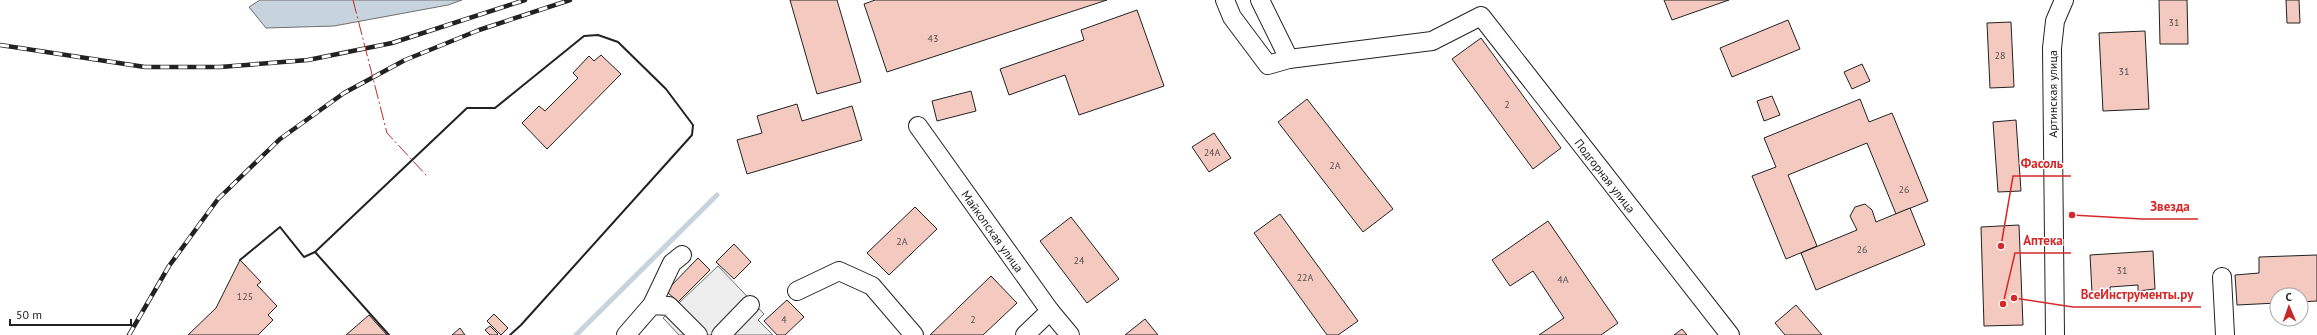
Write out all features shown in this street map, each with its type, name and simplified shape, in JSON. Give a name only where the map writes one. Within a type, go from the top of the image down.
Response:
[{"type":"street","points":[[1225,0],[1232,17],[1268,65],[1289,59],[1260,0]]},
{"type":"street","name":"Артинская улица","points":[[2055,335],[2052,48],[2055,21],[2064,0]]},
{"type":"street","name":"Подгорная улица","points":[[1289,59],[1432,41],[1481,16],[1730,335]]},
{"type":"street","name":"Майкопская улица","points":[[918,126],[1050,311],[1070,335]]},
{"type":"street","points":[[626,335],[652,305],[672,263],[682,255]]},
{"type":"street","points":[[797,291],[839,271],[872,286],[914,335]]},
{"type":"street","points":[[2222,277],[2225,335]]},
{"type":"street","points":[[652,305],[669,306],[698,335]]},
{"type":"street","points":[[721,335],[750,305]]},
{"type":"street","points":[[1025,335],[1050,311]]},
{"type":"shaded area","points":[[260,0],[462,0],[448,5],[334,26],[266,28],[249,7]]},
{"type":"shaded area","points":[[718,266],[764,314],[758,320],[773,335],[679,335],[663,318]]},
{"type":"building","points":[[790,0],[837,0],[861,82],[817,94]]},
{"type":"building","points":[[875,0],[1107,0],[887,72],[864,4]]},
{"type":"building","points":[[1664,0],[1729,0],[1672,20]]},
{"type":"building","points":[[2159,0],[2187,0],[2188,44],[2160,44]]},
{"type":"building","points":[[2286,0],[2299,0],[2300,23],[2287,23]]},
{"type":"building","points":[[1137,10],[1164,86],[1079,115],[1065,75],[1009,95],[1000,69],[1084,40],[1081,30]]},
{"type":"building","points":[[1788,20],[1800,49],[1732,77],[1720,48]]},
{"type":"building","points":[[2011,22],[2014,87],[1990,88],[1987,23]]},
{"type":"building","points":[[2145,31],[2149,109],[2103,111],[2099,33]]},
{"type":"building","points":[[1481,38],[1561,148],[1533,169],[1452,59]]},
{"type":"building","points":[[601,55],[621,74],[547,149],[522,123],[539,106],[545,111],[578,78],[573,73],[589,56],[594,61]]},
{"type":"building","points":[[1862,64],[1870,81],[1852,89],[1844,72]]},
{"type":"building","points":[[971,91],[976,111],[937,121],[932,101]]},
{"type":"building","points":[[1772,96],[1780,115],[1764,121],[1757,101]]},
{"type":"building","points":[[1307,99],[1393,209],[1363,232],[1278,122]]},
{"type":"building","points":[[1860,99],[1869,122],[1892,113],[1928,201],[1896,214],[1867,143],[1788,175],[1817,246],[1786,259],[1752,176],[1776,167],[1764,138]]},
{"type":"building","points":[[797,104],[802,121],[852,106],[862,140],[747,174],[737,140],[762,133],[757,116]]},
{"type":"building","points":[[2016,120],[2021,191],[1998,192],[1993,122]]},
{"type":"building","points":[[1214,133],[1231,158],[1209,172],[1192,147]]},
{"type":"building","points":[[1865,204],[1872,210],[1876,222],[1910,208],[1925,245],[1816,290],[1801,253],[1857,230],[1850,216],[1855,207]]},
{"type":"building","points":[[915,207],[937,229],[889,275],[867,253]]},
{"type":"building","points":[[1280,214],[1358,321],[1338,335],[1327,335],[1254,233]]},
{"type":"building","points":[[1071,217],[1119,279],[1087,303],[1040,241]]},
{"type":"building","points":[[1548,221],[1618,323],[1601,335],[1539,335],[1564,318],[1533,271],[1510,286],[1492,260]]},
{"type":"building","points":[[2019,225],[2023,325],[1984,326],[1981,227]]},
{"type":"building","points":[[734,244],[751,262],[734,279],[716,262]]},
{"type":"building","points":[[2153,251],[2155,289],[2138,291],[2138,285],[2110,287],[2110,292],[2092,293],[2090,255]]},
{"type":"building","points":[[2317,255],[2317,301],[2309,302],[2309,287],[2269,287],[2269,303],[2237,305],[2235,275],[2259,273],[2259,257]]},
{"type":"building","points":[[698,258],[710,270],[678,302],[666,291]]},
{"type":"building","points":[[240,260],[261,282],[257,285],[277,306],[268,315],[273,320],[258,335],[188,335],[216,308]]},
{"type":"building","points":[[991,276],[1017,303],[983,335],[930,335]]},
{"type":"building","points":[[787,300],[804,317],[785,335],[777,335],[764,321]]},
{"type":"building","points":[[1796,305],[1822,335],[1785,335],[1775,323]]},
{"type":"building","points":[[494,314],[508,328],[501,335],[487,321]]},
{"type":"building","points":[[369,315],[387,335],[346,335]]},
{"type":"building","points":[[1145,319],[1158,335],[1125,335]]},
{"type":"building","points":[[490,326],[498,334],[497,335],[490,335],[485,330]]},
{"type":"building","points":[[460,328],[465,335],[452,335]]},
{"type":"building","points":[[1682,329],[1687,335],[1674,335]]},
{"type":"waterway","points":[[576,335],[717,195]]},
{"type":"railway","points":[[0,45],[145,67],[220,67],[308,60],[392,43],[525,0]]},
{"type":"railway","points":[[129,335],[169,266],[218,199],[280,139],[344,93],[405,60],[479,30],[570,0]]},
{"type":"wall","points":[[240,260],[280,227],[304,257],[315,252],[467,108],[495,108],[584,36],[598,35],[618,42],[666,89],[693,125],[692,135],[521,325],[510,335]]},
{"type":"wall","points":[[315,252],[389,335]]},
{"type":"power","points":[[353,0],[387,133],[427,176]]},
{"type":"place","name":"Звезда","points":[[2072,215]]},
{"type":"place","name":"Фасоль","points":[[2001,246]]},
{"type":"place","name":"ВсеИнструменты.ру","points":[[2014,298]]},
{"type":"place","name":"Аптека","points":[[2003,304]]}]
